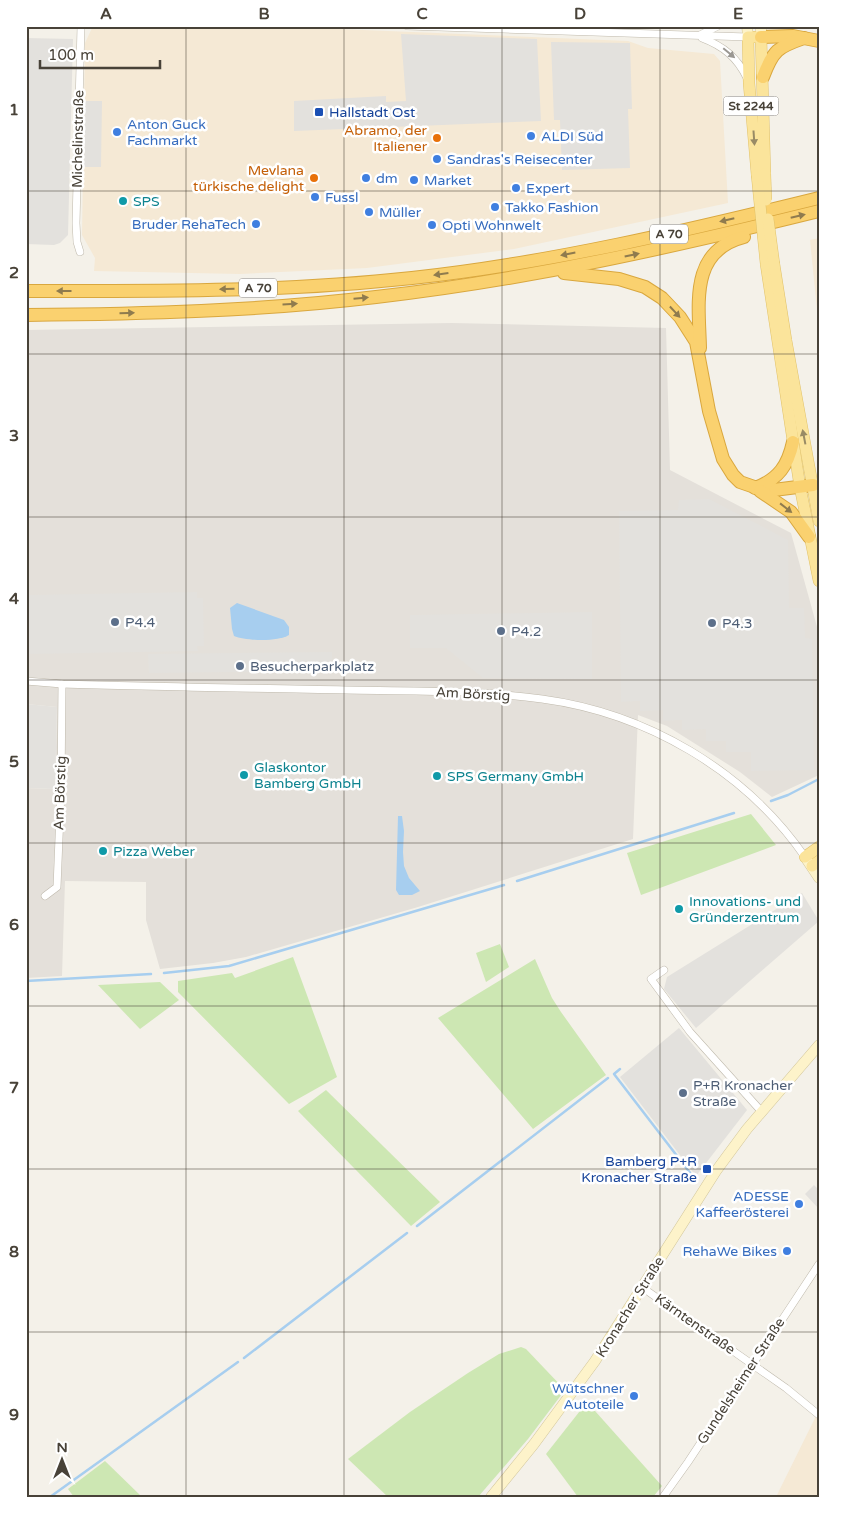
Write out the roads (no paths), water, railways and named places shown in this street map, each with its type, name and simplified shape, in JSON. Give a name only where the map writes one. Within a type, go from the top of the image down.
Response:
[{"type":"highway","points":[[778,26],[798,37]]},
{"type":"highway","points":[[761,32],[819,41]]},
{"type":"highway","points":[[763,77],[772,55],[798,37]]},
{"type":"highway","points":[[791,205],[819,194]]},
{"type":"highway","name":"A 70","points":[[26,291],[243,289],[343,284],[412,278],[489,268],[602,248],[819,198]]},
{"type":"highway","name":"A 70","points":[[26,315],[163,312],[377,297],[550,272],[656,250],[819,211]]},
{"type":"highway","points":[[701,365],[699,291],[708,260],[720,247],[727,243],[755,234],[777,221]]},
{"type":"highway","points":[[550,272],[614,278],[645,287],[662,298],[680,316],[696,342],[711,418],[723,459],[740,482],[755,488],[791,512],[809,537]]},
{"type":"highway","points":[[755,488],[763,485],[780,473],[790,457],[793,442]]},
{"type":"highway","points":[[755,488],[775,490],[807,486]]},
{"type":"main road","points":[[748,32],[761,32]]},
{"type":"main road","name":"St 2244","points":[[748,32],[749,83],[768,215],[770,264],[793,442],[819,521]]},
{"type":"main road","name":"St 2244","points":[[761,32],[763,77],[761,175]]},
{"type":"main road","name":"St 2244","points":[[770,264],[788,350],[807,486],[809,537],[819,581]]},
{"type":"main road","points":[[812,861],[819,847]]},
{"type":"street","name":"Michelinstraße","points":[[80,252],[77,242],[76,223],[81,26]]},
{"type":"street","points":[[407,26],[697,36],[748,32]]},
{"type":"street","points":[[697,36],[718,26]]},
{"type":"street","points":[[697,36],[724,48],[732,55],[741,66],[749,83]]},
{"type":"street","name":"Am Börstig","points":[[26,681],[62,684],[464,692],[520,696],[579,705],[635,724],[684,747],[712,764],[768,810],[812,861],[819,878]]},
{"type":"street","name":"Am Börstig","points":[[45,896],[57,887],[61,788],[62,684]]},
{"type":"street","points":[[664,970],[651,979],[690,1032],[761,1111]]},
{"type":"street","name":"Kronacher Straße","points":[[491,1497],[573,1393],[643,1288],[700,1193],[761,1111],[819,1045]]},
{"type":"street","name":"Gundelsheimer Straße","points":[[662,1497],[688,1462],[751,1364],[819,1264]]},
{"type":"street","name":"Kärntenstraße","points":[[643,1288],[786,1388],[819,1415]]},
{"type":"water","points":[[237,603],[284,620],[289,627],[289,635],[277,639],[262,640],[234,636],[230,608]]},
{"type":"water","points":[[398,816],[402,816],[404,831],[404,866],[409,878],[420,891],[412,895],[399,895],[396,890]]},
{"type":"waterway","points":[[771,801],[788,795],[819,779]]},
{"type":"waterway","points":[[517,881],[734,813]]},
{"type":"waterway","points":[[164,973],[229,966],[504,885]]},
{"type":"waterway","points":[[26,981],[151,974]]},
{"type":"waterway","points":[[620,1069],[614,1074],[694,1178]]},
{"type":"waterway","points":[[417,1226],[608,1078]]},
{"type":"waterway","points":[[244,1358],[407,1233]]},
{"type":"waterway","points":[[50,1497],[238,1362]]},
{"type":"place","name":"Hallstadt Ost","points":[[319,112]]},
{"type":"place","name":"Anton Guck Fachmarkt","points":[[117,132]]},
{"type":"place","name":"ALDI Süd","points":[[531,136]]},
{"type":"place","name":"Abramo, der Italiener","points":[[437,138]]},
{"type":"place","name":"Sandras's Reisecenter","points":[[437,159]]},
{"type":"place","name":"Mevlana türkische delight","points":[[314,178]]},
{"type":"place","name":"dm","points":[[366,178]]},
{"type":"place","name":"Market","points":[[414,180]]},
{"type":"place","name":"Expert","points":[[516,188]]},
{"type":"place","name":"Fussl","points":[[315,197]]},
{"type":"place","name":"SPS","points":[[123,201]]},
{"type":"place","name":"Takko Fashion","points":[[495,207]]},
{"type":"place","name":"Müller","points":[[369,212]]},
{"type":"place","name":"Bruder RehaTech","points":[[256,224]]},
{"type":"place","name":"Opti Wohnwelt","points":[[432,225]]},
{"type":"place","name":"P4.4","points":[[115,622]]},
{"type":"place","name":"P4.3","points":[[712,623]]},
{"type":"place","name":"P4.2","points":[[501,631]]},
{"type":"place","name":"Besucherparkplatz","points":[[240,666]]},
{"type":"place","name":"Glaskontor Bamberg GmbH","points":[[244,775]]},
{"type":"place","name":"SPS Germany GmbH","points":[[437,776]]},
{"type":"place","name":"Pizza Weber","points":[[103,851]]},
{"type":"place","name":"Innovations- und Gründerzentrum","points":[[679,909]]},
{"type":"place","name":"P+R Kronacher Straße","points":[[683,1093]]},
{"type":"place","name":"Bamberg P+R Kronacher Straße","points":[[707,1169]]},
{"type":"place","name":"ADESSE Kaffeerösterei","points":[[799,1204]]},
{"type":"place","name":"RehaWe Bikes","points":[[787,1251]]},
{"type":"place","name":"Wütschner Autoteile","points":[[634,1396]]}]
